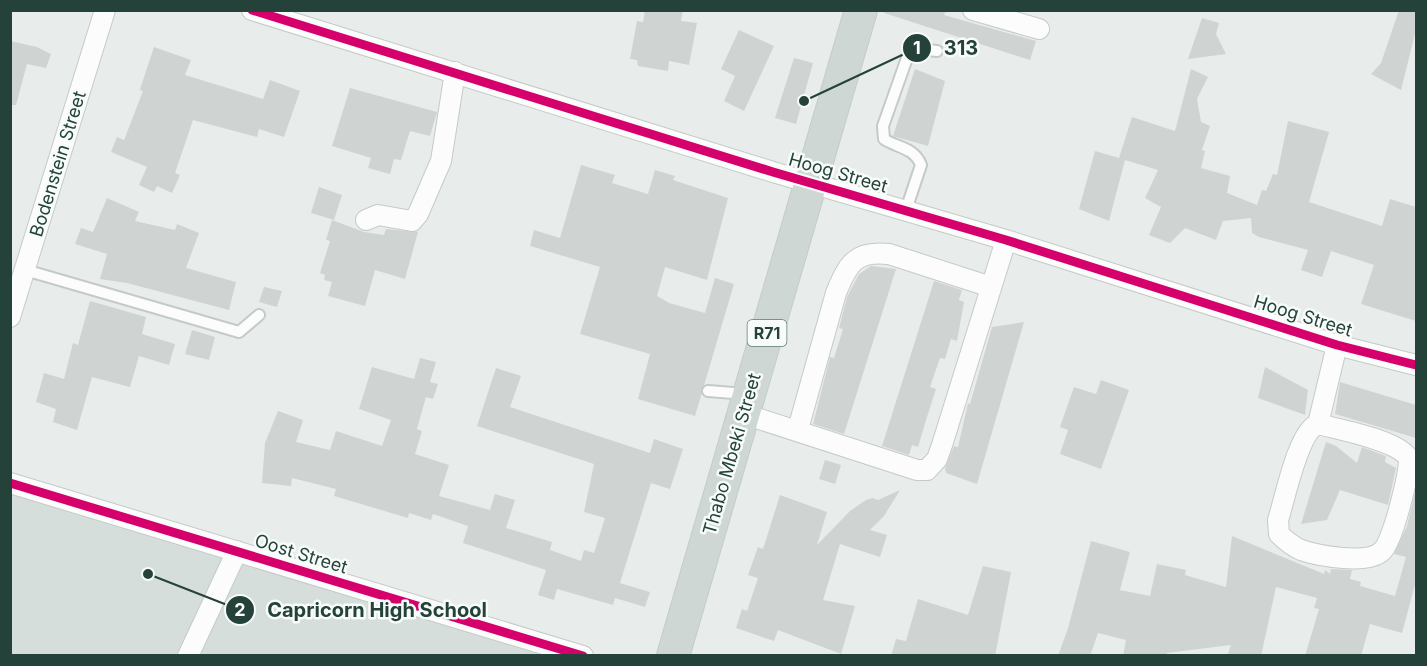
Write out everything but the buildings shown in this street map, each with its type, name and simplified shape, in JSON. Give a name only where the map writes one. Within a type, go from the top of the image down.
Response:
[{"type":"main road","name":"Thabo Mbeki Street","points":[[673,656],[861,10]]},
{"type":"street","name":"Bodenstein Street","points":[[10,317],[105,10]]},
{"type":"street","name":"Hoog Street","points":[[252,10],[811,183],[1006,240],[1338,345],[1416,365]]},
{"type":"street","points":[[973,10],[1039,29]]},
{"type":"street","points":[[366,220],[378,215],[412,221],[418,214],[441,161],[455,72]]},
{"type":"street","points":[[747,404],[798,429],[917,470],[927,470],[932,467],[942,445],[1006,240]]},
{"type":"street","points":[[798,429],[836,293],[843,274],[861,255],[873,252],[889,254],[991,287]]},
{"type":"street","points":[[1318,424],[1338,345]]},
{"type":"street","points":[[1318,424],[1386,443],[1403,451],[1409,459],[1388,543],[1375,556],[1356,559],[1315,553],[1292,545],[1278,534],[1278,520],[1304,438],[1312,426],[1318,424]]},
{"type":"street","name":"Oost Street","points":[[10,483],[583,656]]},
{"type":"street","points":[[188,656],[237,552]]},
{"type":"lane","points":[[906,210],[921,165],[911,150],[884,139],[883,126],[908,58],[918,49],[936,51]]},
{"type":"lane","points":[[25,270],[239,332],[260,315]]},
{"type":"lane","points":[[708,391],[747,404]]},
{"type":"shaded area","points":[[11,493],[562,655],[11,655]]},
{"type":"cycle path","points":[[252,10],[773,172],[1006,240],[1337,345],[1416,365]]},
{"type":"cycle path","points":[[10,483],[583,656]]},
{"type":"place","name":"313","points":[[804,101]]},
{"type":"place","name":"Capricorn High School","points":[[148,574]]}]
